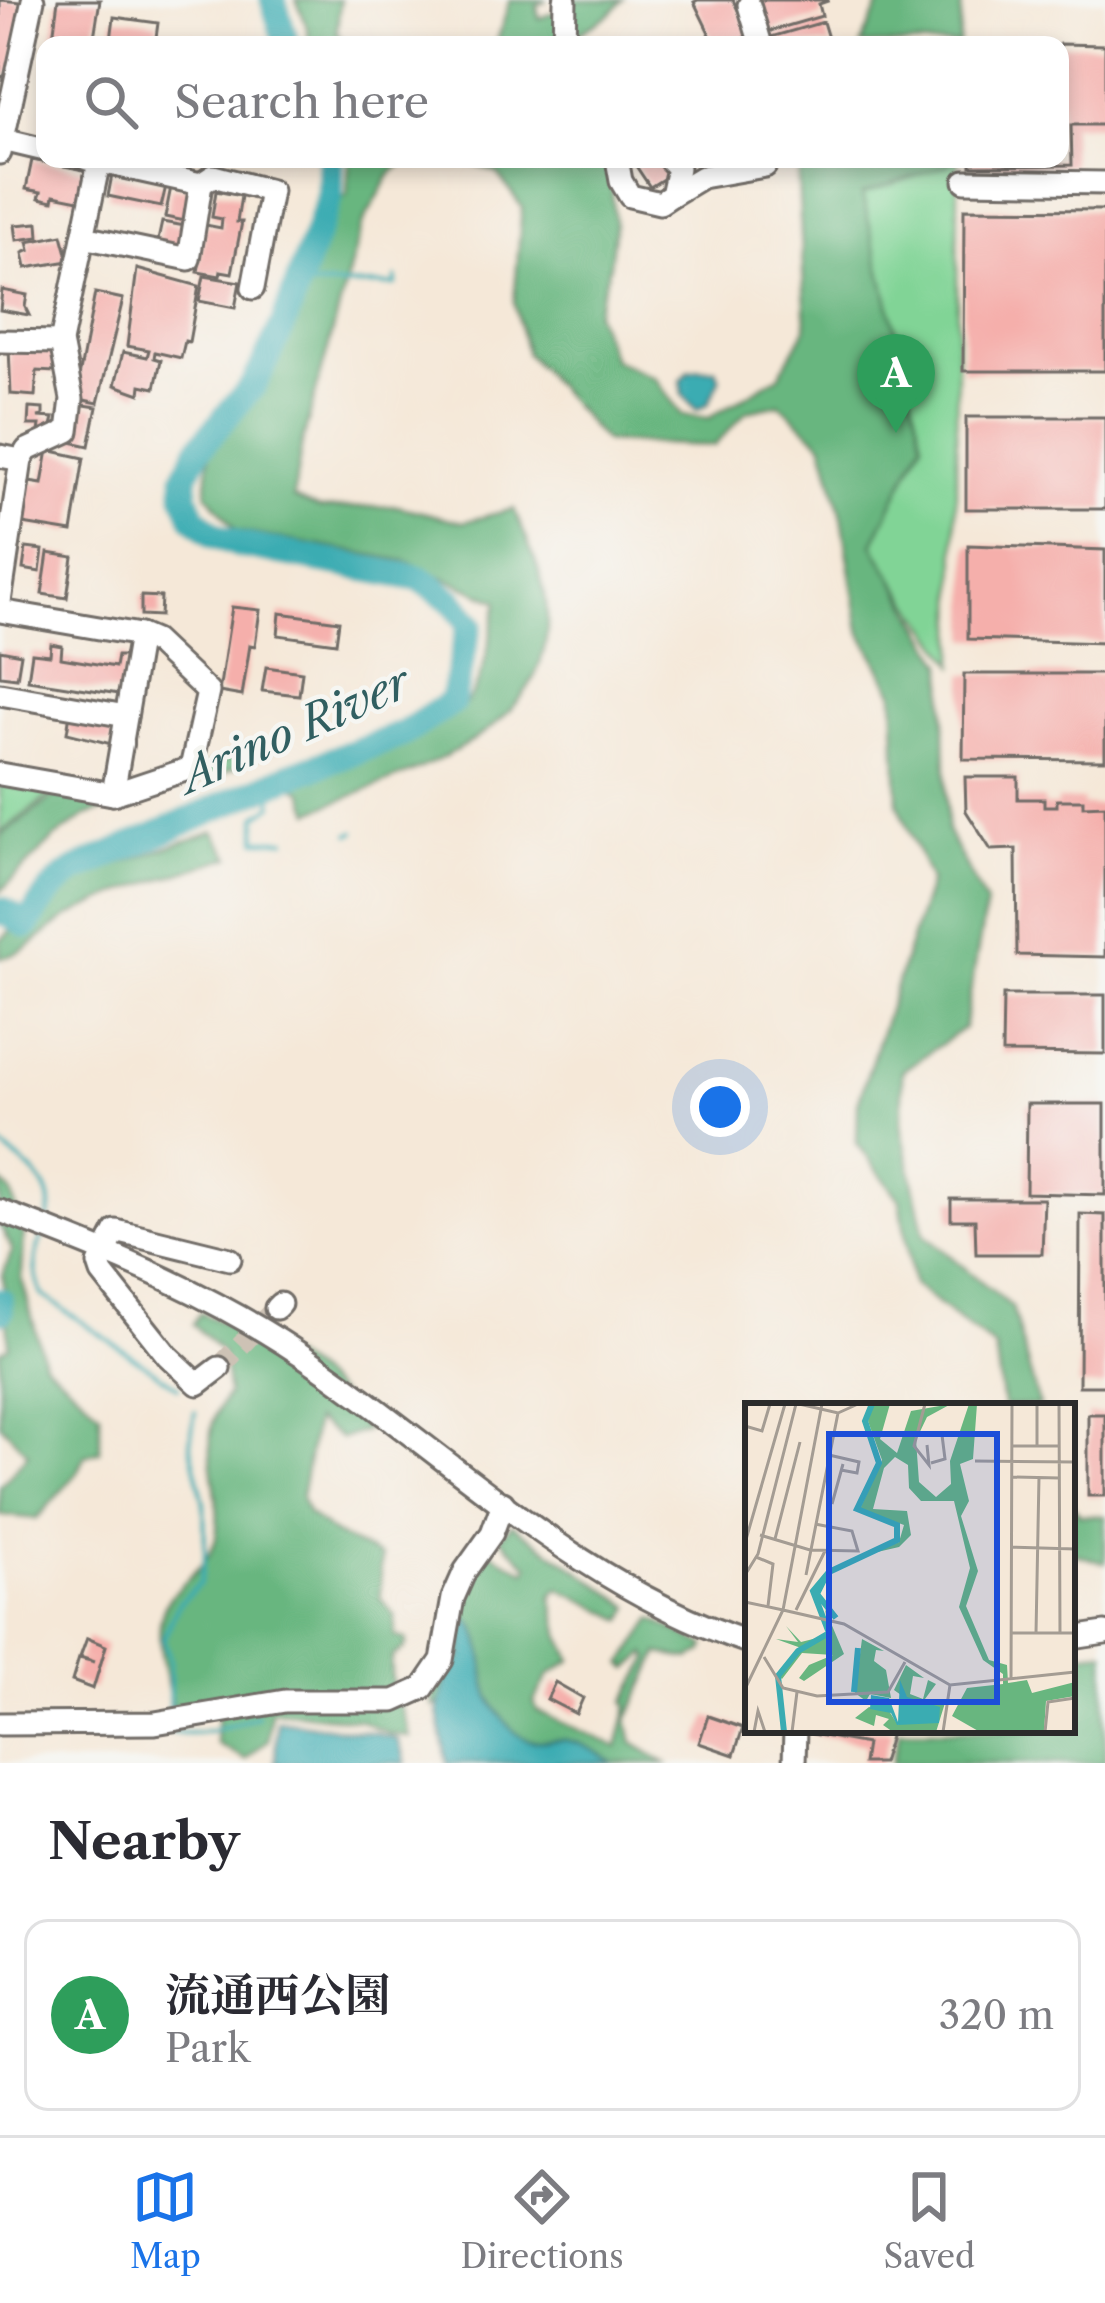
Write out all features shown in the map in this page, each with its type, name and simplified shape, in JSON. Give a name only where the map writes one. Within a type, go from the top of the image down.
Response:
[{"type":"street","points":[[33,0],[6,92],[1,146],[36,149]]},
{"type":"street","points":[[564,36],[565,0]]},
{"type":"street","points":[[749,5],[758,36]]},
{"type":"street","points":[[0,602],[10,458],[68,431],[71,398],[61,342],[92,168]]},
{"type":"street","points":[[129,168],[201,184],[213,176],[272,191],[254,288]]},
{"type":"street","points":[[618,168],[630,196],[660,203],[702,177],[754,168]]},
{"type":"street","points":[[672,195],[678,168]]},
{"type":"street","points":[[965,181],[1105,183]]},
{"type":"street","points":[[83,237],[189,259],[201,184]]},
{"type":"street","points":[[0,341],[61,342]]},
{"type":"street","points":[[0,611],[140,634],[154,641],[208,692],[191,768],[113,794],[0,774]]},
{"type":"street","points":[[113,794],[140,634]]},
{"type":"street","points":[[0,694],[126,716]]},
{"type":"street","points":[[0,1211],[103,1250],[293,1349],[623,1586],[745,1641]]},
{"type":"street","points":[[219,1368],[198,1384],[167,1355],[99,1264],[116,1231],[230,1259]]},
{"type":"street","points":[[0,1724],[155,1723],[285,1701],[394,1701],[423,1688],[442,1660],[453,1598],[465,1571],[492,1533],[503,1503]]},
{"type":"street","points":[[1075,1638],[1105,1633]]},
{"type":"street","points":[[794,1763],[795,1733]]},
{"type":"green space","points":[[296,0],[340,0],[340,36],[308,36]]},
{"type":"green space","points":[[510,0],[547,0],[537,5],[539,19],[578,0],[623,0],[576,36],[499,36]]},
{"type":"green space","points":[[882,0],[962,0],[960,36],[865,36]]},
{"type":"green space","points":[[348,168],[398,168],[362,225],[302,443],[293,498],[320,509],[397,506],[463,522],[514,509],[540,573],[547,614],[542,657],[525,692],[499,721],[427,765],[311,812],[303,791],[290,785],[408,738],[462,708],[482,671],[498,601],[405,561],[236,531],[206,492],[210,453],[295,326],[336,201],[347,195]]},
{"type":"green space","points":[[484,168],[610,168],[615,224],[610,265],[595,313],[613,359],[655,378],[682,415],[709,418],[779,376],[806,328],[798,178],[802,168],[939,168],[862,194],[923,441],[873,544],[944,664],[947,831],[986,904],[964,1028],[902,1071],[902,1130],[925,1235],[1012,1307],[1038,1403],[1003,1403],[995,1348],[913,1285],[900,1200],[857,1143],[858,1103],[930,881],[898,803],[894,692],[860,630],[842,517],[823,444],[780,404],[747,411],[714,446],[605,442],[526,353],[514,303],[522,207],[497,173]]},
{"type":"green space","points":[[825,168],[958,168],[955,664],[854,523]]},
{"type":"green space","points":[[267,744],[272,750],[221,774],[86,816],[56,837],[0,892],[0,836],[62,791],[115,798]]},
{"type":"green space","points":[[0,784],[53,793],[0,833]]},
{"type":"green space","points":[[214,831],[231,857],[90,906],[21,951],[0,958],[0,940],[65,883]]},
{"type":"green space","points":[[0,1180],[11,1193],[24,1235],[22,1279],[44,1362],[100,1412],[100,1451],[85,1456],[78,1472],[37,1519],[0,1515],[0,1486],[28,1453],[0,1424],[0,1352],[9,1346],[3,1275],[12,1250],[0,1225]]},
{"type":"green space","points":[[200,1313],[271,1346],[314,1373],[366,1430],[341,1439],[315,1420],[301,1497],[308,1514],[334,1534],[381,1557],[380,1597],[395,1616],[395,1636],[407,1640],[404,1649],[392,1657],[391,1669],[410,1737],[359,1720],[271,1710],[268,1740],[245,1759],[216,1743],[218,1708],[172,1706],[161,1621],[171,1596],[204,1562],[216,1537],[210,1445],[217,1411],[228,1394],[222,1353],[193,1324]]},
{"type":"green space","points":[[1075,1509],[1080,1515],[1105,1516],[1105,1563],[1075,1554]]},
{"type":"green space","points":[[512,1524],[631,1607],[624,1620],[559,1588],[552,1596],[572,1660],[549,1675],[534,1702],[537,1711],[618,1747],[625,1702],[650,1658],[647,1653],[629,1669],[623,1664],[653,1619],[706,1646],[690,1659],[659,1654],[628,1719],[633,1743],[666,1763],[601,1763],[524,1752],[463,1670],[440,1704],[433,1706],[441,1645],[486,1550],[526,1571],[529,1566],[500,1538]]},
{"type":"green space","points":[[1105,1651],[1105,1763],[892,1763],[899,1733],[1075,1733],[1075,1654]]},
{"type":"water","points":[[716,369],[720,379],[708,404],[697,410],[683,395],[681,380],[689,371]]},
{"type":"water","points":[[466,1617],[481,1642],[491,1699],[518,1735],[533,1741],[577,1743],[613,1763],[447,1763],[438,1712],[446,1681],[462,1658]]},
{"type":"water","points":[[277,1720],[398,1740],[406,1763],[275,1763]]},
{"type":"building","points":[[0,0],[21,2],[25,10],[12,71],[0,78]]},
{"type":"building","points":[[58,0],[100,0],[94,36],[53,36]]},
{"type":"building","points":[[733,0],[750,35],[711,36],[694,2]]},
{"type":"building","points":[[757,0],[828,1],[819,4],[822,16],[763,33]]},
{"type":"building","points":[[114,17],[158,23],[156,36],[112,36]]},
{"type":"building","points":[[823,22],[827,36],[774,36]]},
{"type":"building","points":[[1069,44],[1105,45],[1105,125],[1071,125],[1069,165]]},
{"type":"building","points":[[32,160],[36,168],[85,170],[79,200],[54,195],[53,201],[26,189]]},
{"type":"building","points":[[637,168],[667,168],[671,174],[650,187]]},
{"type":"building","points":[[112,175],[166,186],[161,207],[108,196]]},
{"type":"building","points":[[171,187],[190,190],[185,221],[165,217]]},
{"type":"building","points":[[216,191],[241,196],[237,222],[242,222],[232,273],[221,271],[220,276],[198,272],[206,225],[221,228],[222,219],[212,217]]},
{"type":"building","points":[[964,209],[1105,210],[1105,371],[963,371]]},
{"type":"building","points":[[162,222],[185,226],[180,249],[157,245]]},
{"type":"building","points":[[38,223],[39,237],[17,240],[15,225]]},
{"type":"building","points":[[62,235],[69,261],[26,268],[23,253],[30,250],[28,242]]},
{"type":"building","points":[[137,269],[199,286],[189,342],[185,341],[181,358],[155,352],[154,358],[161,360],[155,388],[141,385],[140,394],[115,385],[123,352],[147,357],[149,350],[127,346]]},
{"type":"building","points":[[204,276],[240,282],[235,308],[199,301]]},
{"type":"building","points":[[2,290],[27,295],[29,315],[0,310]]},
{"type":"building","points":[[95,293],[123,299],[98,403],[75,398]]},
{"type":"building","points":[[9,348],[56,352],[55,372],[37,371],[35,396],[11,394]]},
{"type":"building","points":[[78,404],[97,407],[89,446],[71,442]]},
{"type":"building","points":[[29,408],[43,409],[43,416],[38,417],[54,418],[50,433],[39,432],[40,425],[28,425]]},
{"type":"building","points":[[966,417],[1105,417],[1105,509],[966,509]]},
{"type":"building","points":[[48,450],[84,458],[72,532],[23,524],[29,482],[42,484]]},
{"type":"building","points":[[968,545],[1105,550],[1105,643],[968,639]]},
{"type":"building","points":[[26,548],[43,550],[40,572],[23,569]]},
{"type":"building","points":[[48,553],[73,557],[67,598],[42,594]]},
{"type":"building","points":[[141,596],[161,597],[160,616],[141,615]]},
{"type":"building","points":[[232,607],[260,610],[242,696],[219,692]]},
{"type":"building","points":[[280,613],[339,621],[336,643],[278,635]]},
{"type":"building","points":[[51,644],[62,646],[61,658],[115,667],[117,656],[126,656],[119,694],[28,680],[32,653],[50,655]]},
{"type":"building","points":[[0,650],[21,654],[17,678],[0,676]]},
{"type":"building","points":[[266,667],[302,672],[299,695],[262,691]]},
{"type":"building","points":[[964,674],[1105,674],[1105,760],[963,759]]},
{"type":"building","points":[[70,713],[115,720],[111,744],[67,733]]},
{"type":"building","points":[[965,777],[1018,777],[1018,799],[1044,799],[1044,806],[1057,806],[1057,800],[1105,805],[1105,957],[1017,955],[1016,849],[991,850],[966,811]]},
{"type":"building","points":[[1003,995],[1105,995],[1105,1054],[1002,1053]]},
{"type":"building","points":[[1027,1104],[1105,1104],[1105,1195],[1026,1193]]},
{"type":"building","points":[[951,1199],[1044,1199],[1042,1254],[976,1254],[975,1220],[951,1220]]},
{"type":"building","points":[[1080,1214],[1105,1215],[1105,1386],[1079,1386]]},
{"type":"building","points":[[1088,1414],[1105,1414],[1105,1496],[1088,1496]]},
{"type":"building","points":[[87,1638],[106,1646],[93,1689],[72,1681],[79,1658],[95,1662],[80,1657]]},
{"type":"building","points":[[555,1682],[583,1698],[576,1714],[547,1699]]},
{"type":"building","points":[[708,1716],[743,1728],[734,1755],[699,1743]]},
{"type":"building","points":[[891,1733],[882,1763],[863,1763],[866,1744],[813,1734]]},
{"type":"waterway","name":"Arino River","points":[[273,0],[284,36]]},
{"type":"waterway","name":"Arino River","points":[[0,912],[27,925],[48,894],[76,870],[286,777],[403,734],[452,702],[470,624],[452,601],[421,579],[239,545],[214,535],[194,517],[185,495],[185,476],[199,448],[254,384],[283,325],[330,195],[331,168]]},
{"type":"waterway","points":[[298,286],[396,285],[396,278]]},
{"type":"waterway","points":[[270,785],[273,805],[257,816],[257,840],[286,840]]},
{"type":"waterway","points":[[350,834],[355,832]]},
{"type":"waterway","points":[[0,1145],[44,1186],[48,1219]]},
{"type":"waterway","points":[[42,1236],[35,1265],[42,1295],[178,1387]]},
{"type":"waterway","name":"Arino River","points":[[0,1301],[0,1311]]},
{"type":"waterway","points":[[169,1713],[170,1659],[163,1639],[179,1603],[200,1583],[205,1555],[204,1503],[190,1443],[195,1412]]},
{"type":"waterway","points":[[170,1725],[171,1732],[193,1733],[257,1716]]},
{"type":"tunnel","points":[[219,1368],[276,1308]]},
{"type":"place","name":"流通西公園","points":[[896,433]]}]
